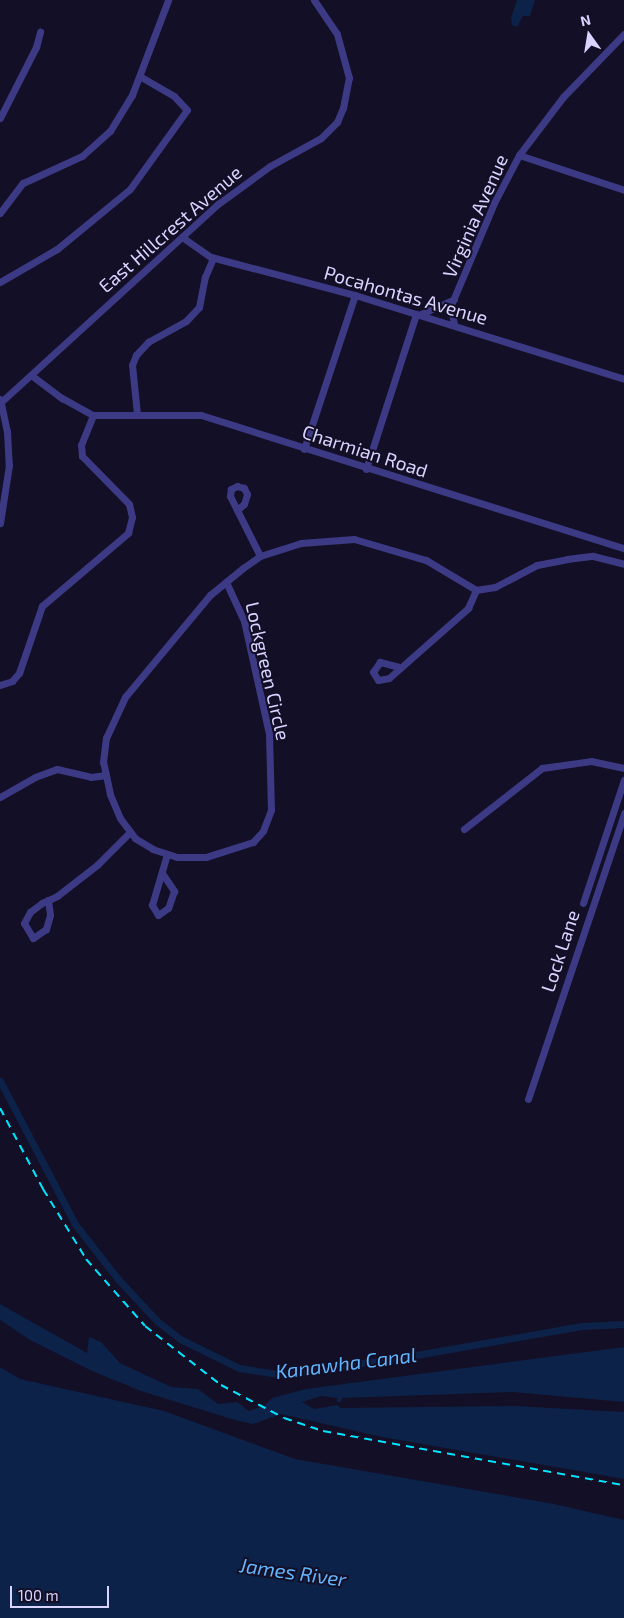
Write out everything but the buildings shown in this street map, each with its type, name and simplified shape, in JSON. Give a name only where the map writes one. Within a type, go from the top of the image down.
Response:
[{"type":"street","points":[[0,213],[23,183],[82,156],[95,146],[123,111],[140,76],[168,0]]},
{"type":"street","name":"East Hillcrest Avenue","points":[[1,400],[246,182],[321,138],[336,122],[343,108],[349,78],[337,34],[314,0]]},
{"type":"street","points":[[0,118],[36,46],[40,32]]},
{"type":"street","name":"Virginia Avenue","points":[[454,325],[450,310],[454,299],[490,210],[518,155],[564,97],[624,34]]},
{"type":"street","points":[[0,282],[57,249],[130,189],[187,110],[174,96],[140,76]]},
{"type":"street","points":[[518,155],[624,190]]},
{"type":"street","name":"Pocahontas Avenue","points":[[182,237],[213,258],[355,295],[624,379]]},
{"type":"street","points":[[137,414],[132,366],[136,355],[148,342],[186,321],[200,307],[205,277],[213,258]]},
{"type":"street","points":[[304,449],[355,295]]},
{"type":"street","name":"Virginia Avenue","points":[[418,314],[454,299]]},
{"type":"street","points":[[366,469],[418,314]]},
{"type":"street","points":[[0,685],[12,681],[19,673],[42,606],[128,533],[132,517],[128,504],[82,456],[81,445],[93,415],[62,398],[31,375]]},
{"type":"street","points":[[0,523],[8,465],[7,431],[1,400]]},
{"type":"street","name":"Charmian Road","points":[[93,415],[202,415],[366,469],[624,548]]},
{"type":"street","points":[[237,510],[260,556]]},
{"type":"street","name":"Lockgreen Circle","points":[[226,582],[244,621],[269,734],[271,810],[263,831],[253,842],[229,853],[206,858],[177,857],[152,849],[130,832],[120,818],[103,762],[106,738],[125,698],[210,595],[226,582],[260,556],[301,543],[354,539],[426,560],[476,590]]},
{"type":"street","points":[[399,667],[468,608],[476,590],[495,587],[537,566],[567,559],[593,556],[624,564]]},
{"type":"street","points":[[464,829],[542,768],[591,761],[624,768]]},
{"type":"street","points":[[0,797],[35,777],[57,769],[91,777],[106,775]]},
{"type":"street","points":[[583,903],[624,780]]},
{"type":"street","name":"Lock Lane","points":[[528,1099],[624,813]]},
{"type":"street","points":[[48,900],[50,916],[46,930],[33,938],[24,923],[30,912],[97,865],[130,832]]},
{"type":"street","points":[[614,840],[624,833]]},
{"type":"street","points":[[162,873],[174,891],[168,908],[158,915],[152,905],[166,854]]},
{"type":"water","points":[[517,0],[535,0],[530,16],[523,16],[517,27],[512,25],[511,18]]},
{"type":"water","points":[[0,1304],[87,1353],[89,1337],[101,1342],[120,1363],[171,1387],[198,1389],[218,1404],[237,1402],[249,1411],[264,1406],[272,1398],[306,1389],[624,1347],[624,1402],[513,1392],[342,1398],[341,1402],[337,1402],[337,1398],[321,1396],[302,1402],[314,1409],[337,1405],[341,1408],[514,1406],[624,1412],[624,1479],[382,1437],[281,1414],[253,1424],[235,1420],[141,1391],[92,1371],[30,1340],[0,1320]]},
{"type":"water","name":"James River","points":[[0,1367],[20,1379],[164,1411],[295,1459],[554,1504],[624,1520],[624,1618],[0,1618]]},
{"type":"waterway","name":"Kanawha Canal","points":[[0,1081],[75,1224],[117,1278],[157,1321],[180,1339],[239,1368],[278,1374],[393,1359],[583,1326],[624,1324]]},
{"type":"railway","points":[[0,1108],[43,1189],[86,1259],[145,1326],[221,1385],[284,1418],[323,1431],[624,1485]]}]
